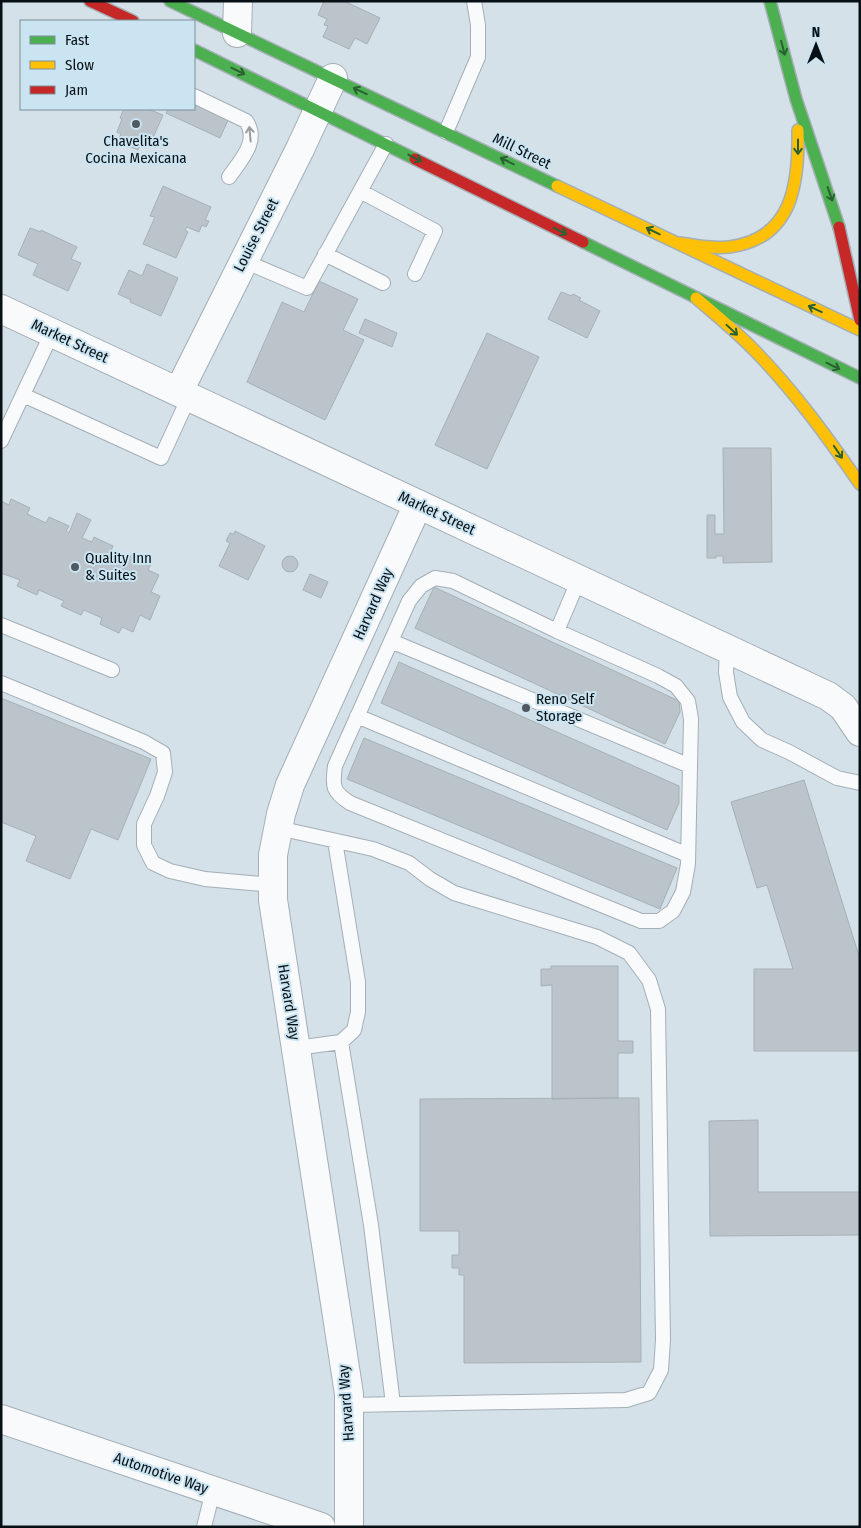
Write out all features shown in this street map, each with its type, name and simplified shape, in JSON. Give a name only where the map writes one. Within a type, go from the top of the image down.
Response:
[{"type":"main road","points":[[90,1],[131,20]]},
{"type":"main road","name":"Mill Street","points":[[170,1],[860,330]]},
{"type":"main road","points":[[770,1],[796,98],[837,218],[860,320]]},
{"type":"main road","points":[[195,50],[860,378]]},
{"type":"main road","points":[[679,243],[727,247],[744,244],[766,234],[785,215],[791,202],[797,177],[799,148],[796,98]]},
{"type":"main road","points":[[696,298],[763,359],[820,426],[860,484]]},
{"type":"street","points":[[237,33],[238,1]]},
{"type":"street","name":"Louise Street","points":[[184,394],[244,261],[333,78]]},
{"type":"street","name":"Market Street","points":[[1,309],[828,696],[843,707],[860,732]]},
{"type":"street","name":"Harvard Way","points":[[349,1527],[349,1394],[273,900],[274,855],[281,814],[290,785],[418,504]]},
{"type":"street","name":"Automotive Way","points":[[1,1419],[321,1527]]},
{"type":"lane","points":[[446,132],[478,57],[478,24],[474,1]]},
{"type":"lane","points":[[195,96],[246,121],[249,125],[250,143],[229,176]]},
{"type":"lane","points":[[244,261],[307,288],[386,144]]},
{"type":"lane","points":[[360,191],[435,231],[415,274]]},
{"type":"lane","points":[[326,254],[383,283]]},
{"type":"lane","points":[[1,441],[52,333]]},
{"type":"lane","points":[[23,394],[161,458],[184,394]]},
{"type":"lane","points":[[435,578],[453,581],[557,630],[658,676],[676,686],[688,700],[691,719],[688,854],[683,892],[673,911],[659,921],[641,921],[350,803],[338,795],[333,782],[334,766],[409,601],[421,586],[435,578]]},
{"type":"lane","points":[[557,630],[579,579]]},
{"type":"lane","points":[[1,624],[112,670]]},
{"type":"lane","points":[[391,641],[690,766]]},
{"type":"lane","points":[[727,648],[726,672],[730,697],[742,722],[762,740],[837,778],[860,783]]},
{"type":"lane","points":[[1,682],[144,742],[163,753],[165,772],[157,796],[144,824],[144,845],[153,863],[170,871],[205,879],[273,885]]},
{"type":"lane","points":[[357,716],[688,854]]},
{"type":"lane","points":[[278,828],[374,849],[409,863],[430,879],[454,893],[597,937],[629,953],[649,980],[658,1009],[663,1340],[661,1370],[649,1393],[626,1400],[349,1405]]},
{"type":"lane","points":[[296,1048],[341,1042],[354,1030],[358,1012],[358,982],[335,841]]},
{"type":"lane","points":[[341,1042],[371,1225],[393,1404]]},
{"type":"lane","points":[[204,1527],[213,1491]]},
{"type":"building","points":[[324,1],[344,1],[380,18],[367,44],[355,38],[349,49],[323,37],[328,26],[324,25],[327,19],[318,15]]},
{"type":"building","points":[[195,101],[229,118],[220,138],[166,113],[168,110],[195,110]]},
{"type":"building","points":[[124,110],[150,110],[163,115],[149,147],[141,143],[138,150],[117,141],[121,134],[117,132],[122,119],[120,118]]},
{"type":"building","points":[[163,186],[211,207],[205,220],[209,221],[206,227],[202,225],[199,232],[187,227],[185,230],[188,232],[176,258],[143,244],[155,217],[150,216]]},
{"type":"building","points":[[30,228],[41,232],[41,230],[77,247],[71,259],[81,263],[68,291],[33,275],[38,264],[18,255]]},
{"type":"building","points":[[147,264],[178,278],[161,316],[130,302],[131,300],[118,294],[129,270],[142,276]]},
{"type":"building","points":[[319,281],[358,299],[343,330],[364,340],[325,420],[247,382],[282,302],[304,312]]},
{"type":"building","points":[[561,292],[572,296],[573,294],[581,298],[579,300],[600,311],[587,338],[548,319]]},
{"type":"building","points":[[365,319],[397,333],[392,347],[359,333]]},
{"type":"building","points":[[487,333],[539,357],[487,469],[435,445]]},
{"type":"building","points":[[723,448],[771,448],[772,562],[723,563],[723,556],[707,558],[707,515],[715,515],[715,534],[724,534]]},
{"type":"building","name":"Quality Inn & Suites","points":[[11,499],[30,508],[27,514],[46,523],[49,517],[69,526],[66,531],[69,533],[77,513],[91,520],[82,538],[92,542],[94,537],[113,546],[110,553],[128,561],[131,555],[151,564],[148,570],[159,575],[151,592],[160,596],[150,620],[140,615],[133,632],[122,627],[119,633],[100,624],[102,618],[84,610],[81,615],[61,606],[64,601],[39,590],[37,595],[17,586],[20,580],[1,573],[1,501],[9,505]]},
{"type":"building","points":[[235,531],[265,546],[248,580],[219,566],[230,543],[226,541],[230,533],[234,534]]},
{"type":"building","points":[[290,556],[298,564],[290,572],[282,564]]},
{"type":"building","points":[[310,574],[328,582],[321,598],[303,590]]},
{"type":"building","points":[[434,587],[679,701],[680,712],[665,744],[415,628]]},
{"type":"building","points":[[399,662],[679,786],[679,803],[667,830],[381,703]]},
{"type":"building","points":[[1,698],[151,759],[118,840],[91,829],[70,879],[26,861],[36,836],[1,822]]},
{"type":"building","points":[[364,738],[677,868],[660,909],[347,779]]},
{"type":"building","points":[[804,780],[860,959],[860,1051],[754,1051],[754,969],[793,969],[767,885],[757,888],[731,802]]},
{"type":"building","points":[[551,966],[618,966],[618,1041],[633,1041],[633,1053],[618,1053],[618,1098],[552,1099],[552,985],[541,986],[541,969],[551,969]]},
{"type":"building","points":[[639,1098],[641,1362],[464,1363],[464,1275],[459,1275],[459,1268],[452,1268],[452,1255],[459,1255],[459,1231],[420,1231],[420,1099]]},
{"type":"building","points":[[758,1120],[758,1192],[860,1192],[860,1235],[710,1236],[709,1121]]},
{"type":"traffic: fast","points":[[170,1],[557,186]]},
{"type":"traffic: fast","points":[[770,1],[796,99],[839,227]]},
{"type":"traffic: fast","points":[[195,50],[415,159]]},
{"type":"traffic: fast","points":[[583,242],[860,378]]},
{"type":"traffic: slow","points":[[679,243],[710,247],[729,247],[750,242],[767,233],[779,220],[788,205],[797,170],[798,130]]},
{"type":"traffic: slow","points":[[557,186],[860,330]]},
{"type":"traffic: slow","points":[[696,298],[770,367],[811,416],[860,484]]},
{"type":"traffic: jam","points":[[90,1],[131,20]]},
{"type":"traffic: jam","points":[[415,159],[583,242]]},
{"type":"traffic: jam","points":[[839,227],[860,320]]},
{"type":"place","name":"Chavelita's Cocina Mexicana","points":[[136,124]]},
{"type":"place","name":"Quality Inn & Suites","points":[[75,567]]},
{"type":"place","name":"Reno Self Storage","points":[[526,708]]}]
